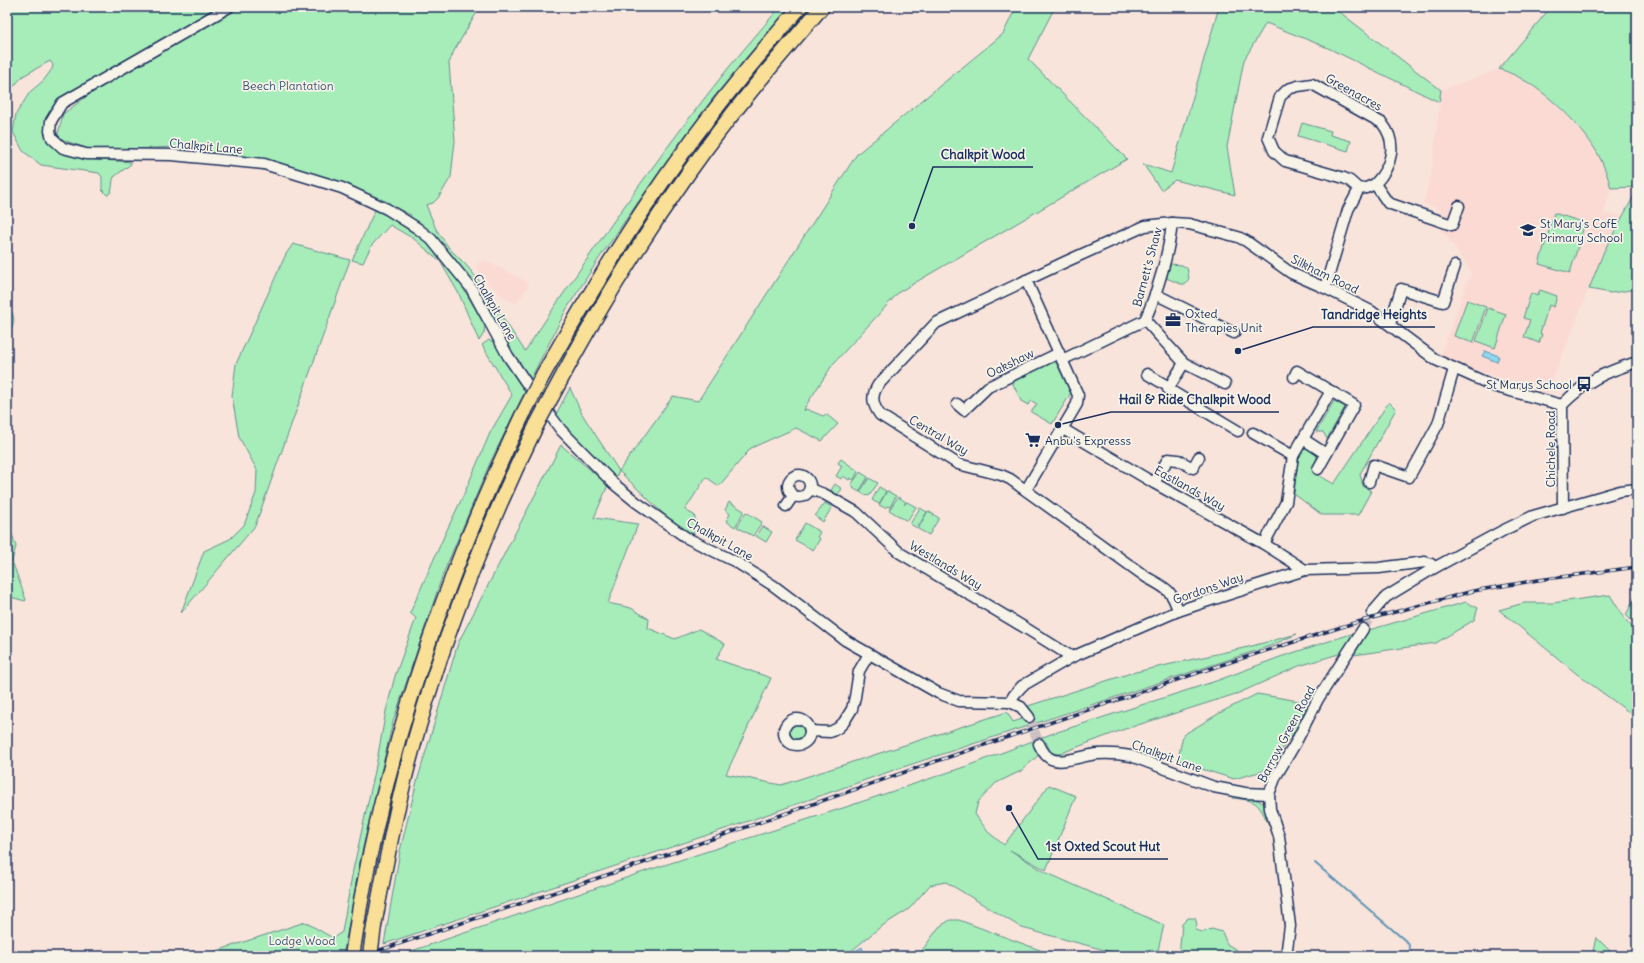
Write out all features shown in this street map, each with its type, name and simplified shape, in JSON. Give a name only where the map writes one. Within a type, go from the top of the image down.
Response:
[{"type":"highway","points":[[352,956],[366,874],[382,799],[402,725],[420,668],[464,546],[522,416],[543,375],[610,261],[661,184],[729,92],[800,7]]},
{"type":"highway","points":[[370,956],[387,853],[404,780],[436,670],[461,598],[490,527],[537,424],[605,299],[667,203],[735,111],[822,7]]},
{"type":"street","name":"Chalkpit Lane","points":[[228,7],[62,103],[51,121],[52,138],[63,148],[86,154],[172,155],[264,164],[342,188],[387,209],[417,228],[431,239],[471,288],[508,356],[526,384],[562,430],[614,484],[636,502],[687,538],[749,570],[774,586],[822,624],[868,654],[948,698],[958,701],[1010,702]]},
{"type":"street","name":"Greenacres","points":[[1358,189],[1350,181],[1344,178],[1285,161],[1274,151],[1268,137],[1280,97],[1288,90],[1298,86],[1312,84],[1382,123],[1388,130],[1392,148],[1388,166],[1382,177],[1375,184]]},
{"type":"street","points":[[1326,288],[1348,210],[1358,189],[1366,188],[1375,184],[1388,203],[1452,225],[1459,206]]},
{"type":"street","name":"Silkham Road","points":[[1026,280],[1145,226],[1172,223],[1189,224],[1238,237],[1246,241],[1290,273],[1326,288],[1371,311],[1436,360],[1454,369],[1496,387],[1562,405]]},
{"type":"street","name":"Barnett's Shaw","points":[[1060,357],[1145,320],[1170,238],[1172,223]]},
{"type":"street","points":[[1390,324],[1401,289],[1443,302],[1455,266]]},
{"type":"street","points":[[1026,280],[1078,395],[1077,404],[1026,490]]},
{"type":"street","name":"Central Way","points":[[1026,280],[936,323],[878,385],[873,393],[875,408],[880,415],[958,464],[1001,475],[1026,490],[1146,577],[1168,590],[1172,594],[1178,611]]},
{"type":"street","points":[[1154,294],[1234,333]]},
{"type":"street","points":[[1145,320],[1184,363],[1225,384]]},
{"type":"street","name":"Oakshaw","points":[[957,404],[964,410],[988,387],[1060,357]]},
{"type":"street","name":"Chichele Road","points":[[1563,508],[1562,405],[1576,391],[1604,373],[1637,362]]},
{"type":"street","points":[[1169,387],[1184,363]]},
{"type":"street","points":[[1369,482],[1374,465],[1409,477],[1438,424],[1454,369]]},
{"type":"street","points":[[1294,377],[1297,371],[1354,405],[1318,469]]},
{"type":"street","points":[[1147,374],[1169,387],[1168,389],[1238,431]]},
{"type":"street","points":[[1264,544],[1286,502],[1293,456],[1331,392]]},
{"type":"street","name":"Eastlands Way","points":[[1062,429],[1154,483],[1264,544],[1305,570]]},
{"type":"street","points":[[1253,433],[1293,456]]},
{"type":"street","points":[[1303,439],[1326,454]]},
{"type":"street","points":[[1154,483],[1168,459],[1178,460],[1193,468],[1199,457]]},
{"type":"street","points":[[796,475],[803,475],[807,478],[810,489],[805,496],[793,496],[790,493],[788,486],[790,479],[796,475]]},
{"type":"street","name":"Westlands Way","points":[[810,489],[824,494],[856,512],[900,553],[1027,629],[1072,658]]},
{"type":"street","points":[[1372,613],[1386,597],[1434,568],[1533,516],[1620,492],[1637,489]]},
{"type":"street","points":[[786,506],[793,496]]},
{"type":"street","name":"Gordons Way","points":[[1010,702],[1022,686],[1072,658],[1178,611],[1305,570],[1379,568],[1425,562],[1431,564],[1434,568]]},
{"type":"street","name":"Barrow Green Road","points":[[1286,956],[1290,926],[1279,836],[1270,809],[1269,794],[1276,776],[1295,744],[1318,699],[1363,629]]},
{"type":"street","points":[[810,731],[830,732],[838,728],[844,722],[852,709],[858,671],[868,654]]},
{"type":"street","points":[[1010,702],[1021,707],[1029,716]]},
{"type":"street","name":"Chalkpit Lane","points":[[1039,744],[1042,751],[1053,760],[1117,753],[1132,756],[1214,787],[1245,793],[1269,794]]},
{"type":"shaded area","name":"St Mary's CofE Primary School","points":[[1499,69],[1518,76],[1547,95],[1585,135],[1604,165],[1611,188],[1604,214],[1624,215],[1604,251],[1547,394],[1455,363],[1440,356],[1471,272],[1445,234],[1436,226],[1441,210],[1423,203],[1431,174],[1441,90]]},
{"type":"shaded area","points":[[484,260],[524,280],[529,285],[516,304],[502,296],[489,284],[476,267],[477,264]]},
{"type":"green space","points":[[7,7],[219,7],[49,116],[60,152],[85,159],[131,162],[131,164],[114,177],[112,190],[109,194],[107,195],[102,190],[102,177],[99,173],[41,165],[23,151],[13,132],[16,114],[30,92],[44,80],[52,69],[53,65],[50,61],[23,76],[7,94]]},
{"type":"green space","name":"Beech Plantation","points":[[237,7],[480,7],[454,51],[449,63],[455,141],[451,177],[439,197],[433,203],[426,205],[436,229],[449,248],[480,282],[477,283],[469,277],[409,218],[411,215],[342,183],[265,161],[174,147],[95,151],[57,138],[63,114],[91,93]]},
{"type":"green space","points":[[780,7],[790,7],[714,97],[598,260],[566,310],[529,382],[491,315],[479,290],[483,288],[525,351],[570,283],[689,118],[738,56]]},
{"type":"green space","points":[[1016,7],[1055,7],[1028,59],[1127,159],[899,292],[833,364],[805,407],[804,411],[806,409],[823,416],[826,414],[838,424],[822,441],[796,428],[751,448],[719,486],[706,477],[685,510],[694,515],[697,524],[693,534],[675,525],[619,471],[673,396],[698,401],[857,154],[1003,34]]},
{"type":"green space","points":[[1219,7],[1333,7],[1441,90],[1439,102],[1328,48],[1266,23],[1244,60],[1227,147],[1235,195],[1175,180],[1161,190],[1143,164],[1171,173]]},
{"type":"green space","points":[[1551,7],[1637,7],[1637,187],[1611,188],[1606,171],[1598,154],[1580,129],[1568,116],[1555,103],[1527,82],[1513,74],[1499,69]]},
{"type":"green space","points":[[1302,123],[1331,131],[1330,135],[1351,141],[1348,151],[1298,136]]},
{"type":"green space","points":[[1637,190],[1637,289],[1611,293],[1589,289],[1604,251]]},
{"type":"green space","points":[[376,208],[424,238],[454,272],[485,326],[484,333],[479,341],[459,294],[440,261],[414,239],[390,225],[371,246],[363,263],[352,260]]},
{"type":"green space","points":[[1554,213],[1585,223],[1570,273],[1539,264]]},
{"type":"green space","points":[[293,244],[350,260],[255,526],[181,613],[204,551],[230,539],[244,525],[256,493],[257,470],[239,437],[232,396],[236,364],[286,254]]},
{"type":"green space","points":[[1170,264],[1182,265],[1187,268],[1189,278],[1186,284],[1181,284],[1166,278]]},
{"type":"green space","points":[[1540,290],[1557,296],[1554,307],[1549,305],[1540,333],[1542,334],[1539,343],[1524,337],[1530,320],[1523,318],[1531,293],[1537,296]]},
{"type":"green space","points":[[1467,300],[1486,307],[1473,343],[1454,336]]},
{"type":"green space","points":[[7,307],[14,317],[14,321],[12,328],[7,335]]},
{"type":"green space","points":[[1488,308],[1506,314],[1495,348],[1476,341]]},
{"type":"green space","name":"Lodge Wood","points":[[489,340],[497,344],[526,389],[490,463],[443,574],[393,722],[361,856],[343,956],[201,956],[305,922],[333,938],[342,932],[353,870],[375,771],[386,711],[395,676],[416,618],[410,613],[490,433],[512,395],[482,345]]},
{"type":"green space","points":[[1053,361],[1057,364],[1071,393],[1052,424],[1031,412],[1037,404],[1032,401],[1028,405],[1021,401],[1013,384],[1017,378]]},
{"type":"green space","points":[[570,388],[582,414],[619,471],[615,479],[554,418]]},
{"type":"green space","points":[[1334,401],[1345,407],[1327,439],[1323,432],[1316,432]]},
{"type":"green space","points":[[1389,402],[1396,409],[1360,474],[1363,486],[1371,491],[1358,515],[1322,515],[1294,494],[1297,461],[1302,451],[1307,447],[1314,450],[1317,457],[1313,472],[1334,484]]},
{"type":"green space","points":[[561,445],[608,485],[594,518],[638,524],[608,603],[631,608],[649,619],[648,628],[675,639],[699,629],[725,644],[716,659],[771,678],[726,774],[781,785],[1007,712],[1013,722],[1034,715],[1028,706],[1131,673],[1248,647],[1297,634],[1270,646],[891,771],[737,825],[384,944],[400,851],[416,785],[458,643]]},
{"type":"green space","points":[[841,459],[858,471],[854,480],[850,478],[849,480],[843,476],[841,479],[836,476],[842,466],[838,463]]},
{"type":"green space","points":[[860,472],[868,477],[859,492],[851,485]]},
{"type":"green space","points":[[869,478],[878,483],[869,496],[866,496],[860,492]]},
{"type":"green space","points":[[835,484],[842,489],[838,494],[840,496],[839,498],[830,492]]},
{"type":"green space","points":[[879,487],[886,491],[879,504],[872,500]]},
{"type":"green space","points":[[887,491],[896,496],[890,507],[887,506],[885,508],[879,505]]},
{"type":"green space","points":[[898,497],[906,502],[904,505],[907,502],[916,507],[907,521],[889,510]]},
{"type":"green space","points":[[729,502],[744,511],[735,527],[726,521],[730,514],[725,510]]},
{"type":"green space","points":[[825,503],[832,507],[823,522],[815,516]]},
{"type":"green space","points":[[920,508],[927,512],[917,528],[910,524]]},
{"type":"green space","points":[[928,511],[939,518],[929,535],[918,529]]},
{"type":"green space","points":[[746,512],[762,522],[753,536],[737,527]]},
{"type":"green space","points":[[805,523],[820,532],[817,537],[820,539],[813,550],[795,540]]},
{"type":"green space","points":[[762,526],[772,532],[766,542],[756,536]]},
{"type":"green space","points":[[7,529],[12,534],[16,546],[12,561],[26,600],[25,601],[7,596]]},
{"type":"green space","points":[[1610,595],[1624,618],[1637,633],[1637,718],[1577,674],[1499,610],[1524,603],[1552,603]]},
{"type":"green space","points":[[1637,595],[1637,626],[1626,615]]},
{"type":"green space","points":[[1466,602],[1478,608],[1474,620],[1436,643],[1354,655],[1369,630]]},
{"type":"green space","points":[[1354,633],[1342,653],[1299,666],[1239,693],[1122,730],[1059,754],[1051,753],[1046,742],[1035,746],[1040,754],[1021,771],[996,783],[978,802],[975,814],[988,832],[1004,845],[1049,785],[1076,796],[1046,870],[1010,850],[1045,872],[1164,925],[1158,950],[1147,956],[1127,956],[1022,928],[946,882],[930,885],[909,909],[879,928],[849,953],[849,956],[589,956],[593,950],[581,956],[397,956],[652,869],[843,808],[967,766],[1051,734],[1216,681],[1280,657]]},
{"type":"green space","points":[[1257,694],[1305,702],[1306,707],[1296,729],[1283,748],[1263,771],[1234,779],[1189,765],[1178,759],[1183,735],[1223,711]]},
{"type":"green space","points":[[796,723],[803,728],[804,731],[799,738],[796,739],[789,734],[788,731],[793,724]]},
{"type":"green space","points":[[1233,795],[1253,798],[1263,803],[1271,825],[1269,825],[1256,804],[1247,800],[1232,798]]},
{"type":"green space","points":[[1188,918],[1195,918],[1197,924],[1195,930],[1203,932],[1212,929],[1222,932],[1227,944],[1246,956],[1179,956],[1182,924]]},
{"type":"green space","points":[[950,920],[959,920],[1056,956],[918,956],[939,927]]},
{"type":"green space","points":[[1596,937],[1615,956],[1592,956]]},
{"type":"water","points":[[1485,351],[1499,356],[1497,362],[1482,356]]},
{"type":"water","points":[[862,947],[865,956],[852,956],[852,953]]},
{"type":"waterway","points":[[1315,863],[1408,943],[1412,956]]},
{"type":"tunnel","points":[[1363,629],[1372,613]]},
{"type":"tunnel","points":[[1029,717],[1039,744]]},
{"type":"railway","points":[[362,956],[640,864],[931,763],[1224,664],[1354,623],[1473,591],[1538,580],[1637,567]]},
{"type":"place","name":"Chalkpit Wood","points":[[912,226]]},
{"type":"place","name":"St Mary's CofE Primary School","points":[[1528,230]]},
{"type":"place","name":"Oxted Therapies Unit","points":[[1173,320]]},
{"type":"place","name":"Tandridge Heights","points":[[1238,351]]},
{"type":"place","name":"St Marys School","points":[[1584,384]]},
{"type":"place","name":"Hail & Ride Chalkpit Wood","points":[[1058,425]]},
{"type":"place","name":"Anbu's Expresss","points":[[1033,440]]},
{"type":"place","name":"1st Oxted Scout Hut","points":[[1009,808]]}]
